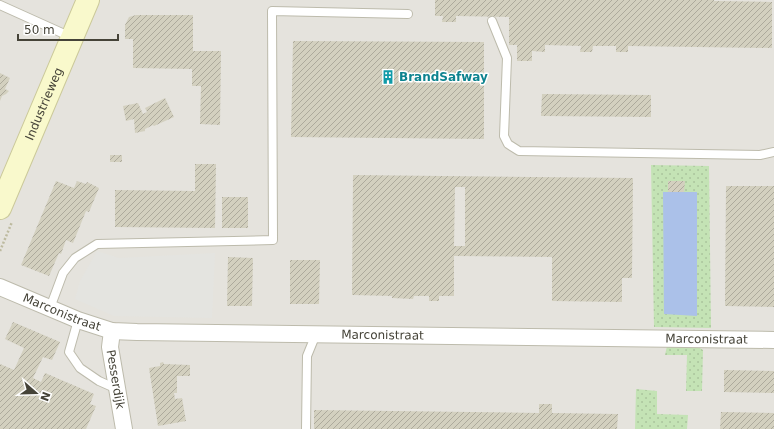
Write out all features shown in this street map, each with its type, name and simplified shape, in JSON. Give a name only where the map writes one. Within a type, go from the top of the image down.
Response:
[{"type":"street","name":"Industrieweg","points":[[0,208],[88,0]]},
{"type":"street","name":"Marconistraat","points":[[0,287],[78,320],[112,330],[137,332],[322,332],[774,340]]},
{"type":"street","name":"Pesserdijk","points":[[112,330],[110,346],[124,429]]},
{"type":"lane","points":[[0,5],[72,38]]},
{"type":"lane","points":[[50,308],[63,273],[75,258],[97,244],[273,240],[272,11],[408,14]]},
{"type":"lane","points":[[492,21],[507,58],[504,136],[508,144],[520,151],[760,155],[774,152]]},
{"type":"lane","points":[[78,320],[69,352],[80,368],[99,381],[117,389]]},
{"type":"lane","points":[[306,429],[307,356],[322,332]]},
{"type":"shaded area","points":[[0,0],[774,0],[774,429],[0,429]]},
{"type":"shaded area","points":[[97,251],[119,258],[215,253],[212,318],[114,316],[75,299],[80,281]]},
{"type":"green space","points":[[651,165],[709,166],[711,328],[654,327]],"holes":[[[697,192],[697,316],[663,193]]]},
{"type":"green space","points":[[667,346],[698,347],[703,350],[702,391],[686,391],[687,355],[665,355]]},
{"type":"green space","points":[[636,389],[657,391],[657,414],[688,415],[687,429],[635,429]]},
{"type":"water","points":[[663,192],[697,192],[697,316],[664,314]]},
{"type":"building","points":[[435,0],[714,0],[772,2],[772,48],[628,46],[628,52],[616,52],[616,46],[593,46],[592,52],[580,52],[581,46],[545,45],[545,52],[532,51],[532,61],[517,61],[517,45],[509,45],[509,17],[456,16],[456,22],[442,22],[443,16],[435,16]]},
{"type":"building","points":[[136,15],[193,15],[193,51],[221,51],[220,125],[200,124],[201,86],[192,86],[192,69],[133,68],[133,39],[125,39],[125,25],[129,17]]},
{"type":"building","name":"BrandSafway","points":[[293,41],[484,42],[484,139],[291,137]]},
{"type":"building","points":[[0,73],[10,78],[5,89],[9,91],[2,96],[0,101]]},
{"type":"building","points":[[542,94],[651,95],[651,117],[541,116]]},
{"type":"building","points":[[165,98],[174,117],[154,126],[153,125],[145,129],[145,131],[135,133],[134,119],[126,121],[123,106],[138,103],[143,114],[147,112],[145,108]]},
{"type":"building","points":[[110,155],[122,155],[122,162],[110,162]]},
{"type":"building","points":[[195,164],[216,164],[215,228],[115,227],[115,190],[195,191]]},
{"type":"building","points":[[353,175],[633,178],[632,278],[622,278],[622,302],[552,301],[552,257],[454,256],[454,296],[439,296],[439,301],[429,301],[429,296],[414,296],[413,299],[392,298],[392,296],[352,295]],"holes":[[[455,187],[465,187],[465,246],[454,246]]]},
{"type":"building","points":[[56,181],[74,188],[77,181],[86,184],[87,182],[99,188],[89,212],[86,211],[73,243],[66,240],[61,254],[59,253],[49,276],[21,265]]},
{"type":"building","points":[[668,181],[685,181],[684,192],[668,192]]},
{"type":"building","points":[[726,186],[774,186],[774,307],[725,306]]},
{"type":"building","points":[[222,197],[248,197],[248,228],[222,228]]},
{"type":"building","points":[[228,257],[253,258],[252,306],[227,306]]},
{"type":"building","points":[[290,260],[320,260],[319,304],[290,304]]},
{"type":"building","points":[[13,322],[60,342],[52,360],[43,357],[33,378],[41,382],[45,373],[94,394],[90,404],[96,406],[86,429],[0,429],[0,364],[14,370],[24,348],[5,339]]},
{"type":"building","points":[[163,362],[164,364],[190,365],[190,376],[177,376],[177,393],[174,393],[175,399],[182,398],[186,421],[158,426],[149,368],[160,366],[160,363]]},
{"type":"building","points":[[724,370],[774,371],[774,393],[724,392]]},
{"type":"building","points":[[539,404],[552,404],[552,413],[618,414],[617,429],[314,429],[314,410],[539,413]]},
{"type":"building","points":[[721,412],[774,413],[774,429],[720,429]]},
{"type":"place","name":"BrandSafway","points":[[388,77]]}]
